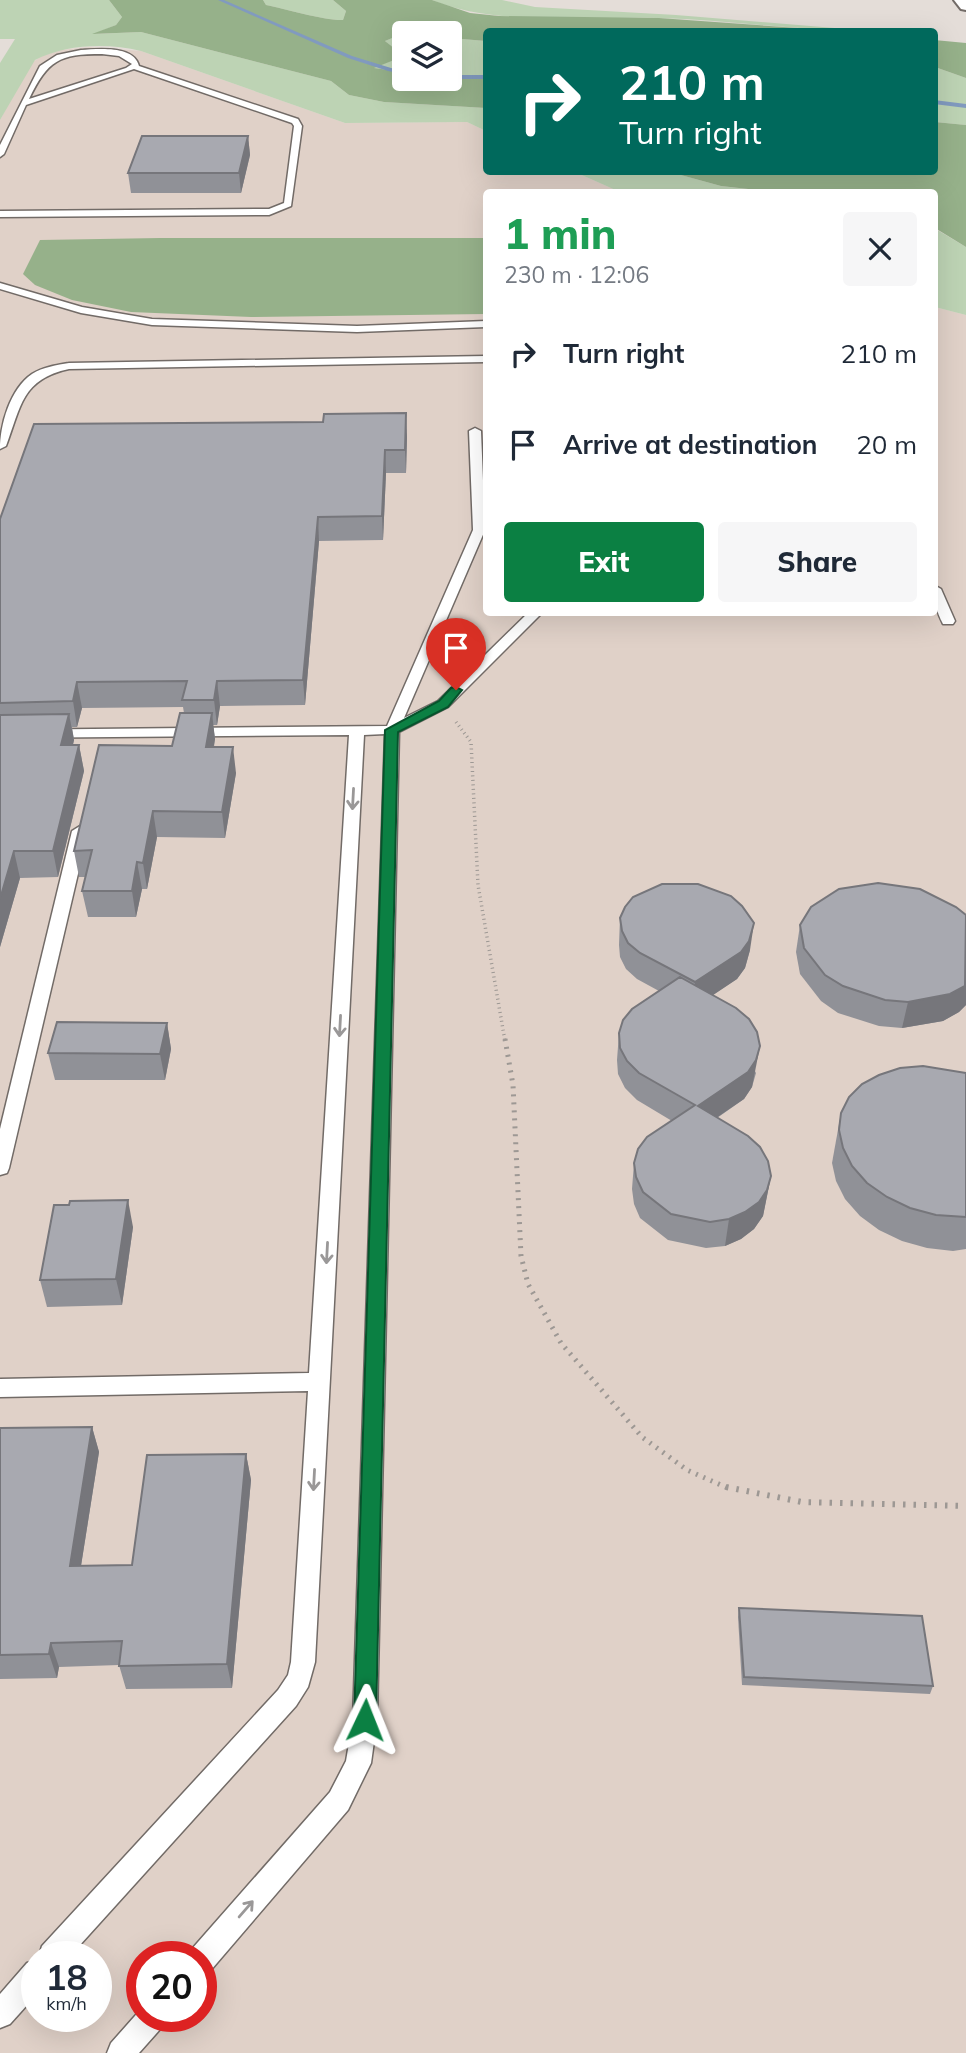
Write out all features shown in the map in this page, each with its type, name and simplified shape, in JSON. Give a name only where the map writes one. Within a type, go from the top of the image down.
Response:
[{"type":"street","points":[[961,0],[966,6]]},
{"type":"lane","points":[[0,154],[44,65],[62,56],[91,52],[117,53],[131,58],[135,67]]},
{"type":"lane","points":[[0,214],[269,212],[288,204],[298,126],[295,121],[135,67],[24,103]]},
{"type":"lane","points":[[0,286],[81,310],[152,322],[357,329],[483,324]]},
{"type":"lane","points":[[0,446],[25,384],[40,372],[55,368],[94,364],[483,359]]},
{"type":"lane","points":[[217,1942],[339,1801],[358,1763],[365,1720],[392,730],[479,530],[475,431]]},
{"type":"lane","points":[[938,598],[948,621]]},
{"type":"lane","points":[[0,734],[102,740],[392,730],[443,704],[533,616]]},
{"type":"lane","points":[[66,1941],[287,1698],[299,1679],[303,1662],[357,730]]},
{"type":"lane","points":[[0,1168],[84,815]]},
{"type":"lane","points":[[0,1388],[320,1382]]},
{"type":"lane","points":[[0,2014],[21,1991]]},
{"type":"lane","points":[[121,2053],[139,2032]]},
{"type":"path","points":[[443,704],[471,742],[478,885],[513,1085],[521,1256],[528,1284],[561,1343],[642,1437],[687,1471],[734,1491],[802,1502],[966,1506]]},
{"type":"shaded area","points":[[90,47],[141,51],[345,123],[467,122],[483,130],[483,175],[582,175],[613,189],[483,189],[483,616],[938,616],[938,308],[966,315],[966,2053],[0,2053],[0,120],[31,63],[44,55],[61,50]]},
{"type":"green space","points":[[0,0],[109,0],[122,17],[116,25],[94,34],[141,32],[331,81],[349,95],[384,102],[483,108],[483,130],[467,122],[345,123],[141,51],[101,46],[74,48],[35,60],[0,120],[0,63],[15,39],[0,39]]},
{"type":"green space","points":[[109,0],[263,0],[266,5],[316,17],[343,20],[346,11],[333,0],[432,0],[470,13],[499,16],[659,18],[798,28],[483,28],[483,41],[462,39],[462,21],[392,21],[392,38],[385,41],[392,47],[392,61],[374,68],[392,70],[392,91],[462,91],[462,76],[483,75],[483,108],[384,102],[349,95],[331,81],[141,32],[92,34],[116,25],[122,17]]},
{"type":"green space","points":[[263,0],[333,0],[346,11],[343,20],[327,19],[266,5]]},
{"type":"green space","points":[[432,0],[502,0],[535,7],[834,28],[658,18],[514,17],[458,8]]},
{"type":"green space","points":[[392,38],[392,47],[385,41]]},
{"type":"green space","points":[[462,39],[483,41],[483,75],[462,76]]},
{"type":"green space","points":[[938,40],[966,43],[966,78],[938,68]]},
{"type":"green space","points":[[392,60],[392,70],[372,68]]},
{"type":"green space","points":[[938,68],[966,78],[966,125],[938,122]]},
{"type":"green space","points":[[938,122],[966,125],[966,247],[938,230],[938,189],[748,189],[721,186],[681,175],[938,175]]},
{"type":"green space","points":[[582,175],[681,175],[721,186],[748,189],[613,189]]},
{"type":"green space","points":[[938,230],[966,247],[966,315],[938,308]]},
{"type":"green space","points":[[483,238],[483,314],[251,317],[131,312],[72,300],[35,285],[23,274],[40,240]]},
{"type":"building","points":[[142,136],[248,136],[239,173],[128,173]]},
{"type":"building","points":[[406,413],[405,450],[385,450],[382,516],[318,517],[303,680],[217,681],[214,700],[182,700],[187,681],[77,682],[73,701],[0,703],[0,519],[34,424],[323,422],[324,414]]},
{"type":"building","points":[[180,713],[212,713],[206,747],[233,747],[222,812],[153,811],[143,863],[137,862],[132,891],[82,891],[92,850],[74,851],[99,745],[172,746]]},
{"type":"building","points":[[69,714],[61,745],[79,745],[53,851],[14,851],[0,899],[0,715]]},
{"type":"building","points":[[878,883],[920,889],[966,915],[965,986],[950,994],[908,1002],[885,1000],[843,986],[825,975],[804,948],[800,925],[811,907],[839,889]]},
{"type":"building","points":[[662,884],[698,884],[731,896],[754,923],[749,941],[741,952],[695,982],[640,953],[628,943],[620,918],[625,907],[633,897]]},
{"type":"building","points":[[680,977],[736,1008],[749,1019],[757,1032],[760,1046],[756,1060],[748,1072],[698,1106],[748,1136],[760,1147],[768,1161],[771,1176],[767,1190],[759,1202],[729,1219],[710,1222],[671,1214],[643,1192],[636,1177],[634,1163],[638,1149],[647,1137],[695,1105],[639,1073],[627,1061],[620,1048],[619,1033],[623,1020],[632,1009]]},
{"type":"building","points":[[57,1022],[167,1023],[160,1054],[48,1053]]},
{"type":"building","points":[[923,1066],[966,1073],[966,1217],[936,1215],[910,1208],[887,1197],[867,1183],[852,1166],[843,1148],[839,1130],[841,1113],[849,1097],[862,1084],[879,1075],[900,1068]]},
{"type":"building","points":[[128,1200],[116,1279],[40,1280],[54,1205],[69,1205],[70,1201]]},
{"type":"building","points":[[92,1427],[70,1566],[132,1565],[147,1455],[246,1454],[227,1664],[119,1666],[122,1641],[51,1643],[49,1654],[0,1655],[0,1428]]},
{"type":"building","points":[[739,1608],[922,1616],[933,1686],[744,1677]]},
{"type":"waterway","points":[[220,0],[350,57],[392,70]]},
{"type":"waterway","points":[[462,77],[483,77]]},
{"type":"waterway","points":[[938,102],[966,106]]},
{"type":"route","points":[[365,1720],[392,730],[443,704],[456,690]]}]
